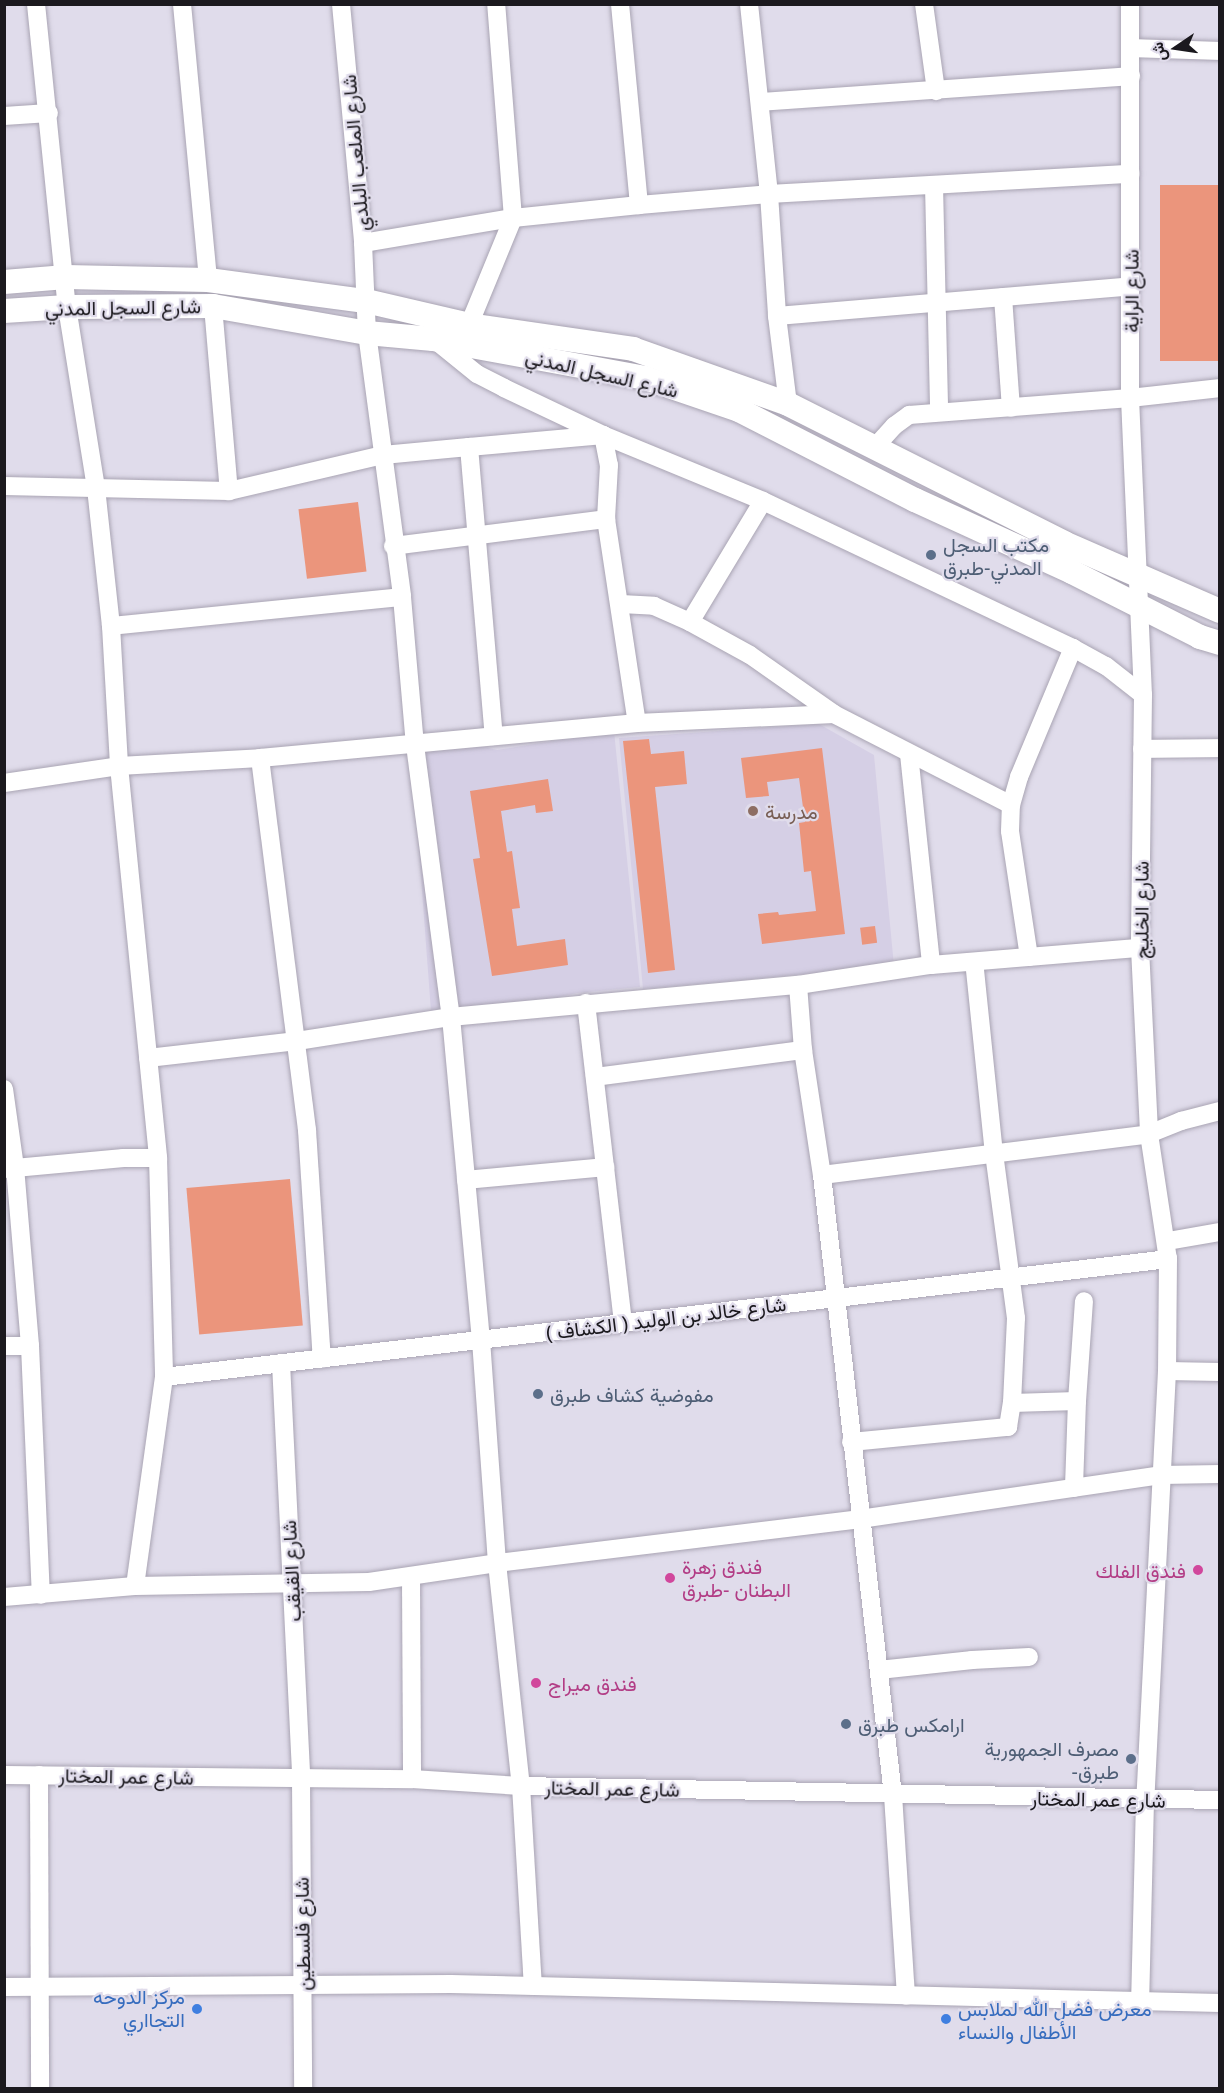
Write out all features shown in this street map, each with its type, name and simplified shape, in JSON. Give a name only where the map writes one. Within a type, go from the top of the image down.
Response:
[{"type":"street","points":[[36,4],[68,307],[96,488],[111,626],[119,766],[158,1158],[164,1377],[135,1586]]},
{"type":"street","points":[[182,4],[208,280]]},
{"type":"street","name":"شارع الملعب البلدي","points":[[342,4],[363,243],[367,333],[393,546],[402,597],[415,745],[451,1017],[481,1340],[497,1563],[521,1786],[533,1986]]},
{"type":"street","points":[[468,324],[513,218],[496,4]]},
{"type":"street","points":[[621,4],[639,205]]},
{"type":"street","points":[[748,4],[760,102],[777,316],[788,404]]},
{"type":"street","points":[[924,4],[936,91]]},
{"type":"street","name":"شارع الراية","points":[[1131,4],[1130,398],[1138,577]]},
{"type":"street","points":[[1131,48],[1220,51]]},
{"type":"street","points":[[760,102],[1131,76]]},
{"type":"street","points":[[4,116],[49,113]]},
{"type":"street","points":[[363,243],[513,218],[639,205],[769,194],[1130,174]]},
{"type":"street","points":[[934,185],[939,411]]},
{"type":"street","name":"شارع السجل المدني","points":[[4,282],[66,277],[208,280],[366,301],[468,324],[633,349],[788,404],[876,446],[1064,543],[1220,611]]},
{"type":"street","points":[[777,316],[1132,286]]},
{"type":"street","points":[[1003,297],[1011,408]]},
{"type":"street","points":[[213,306],[229,491]]},
{"type":"street","name":"شارع السجل المدني","points":[[4,312],[68,307],[213,306],[367,333],[433,339],[645,378],[739,410],[915,500],[1072,572],[1200,637],[1220,643]]},
{"type":"street","points":[[433,339],[477,374],[603,435],[763,501],[1073,648],[1106,666],[1143,695]]},
{"type":"street","points":[[876,446],[894,426],[909,415],[1130,398],[1220,388]]},
{"type":"street","points":[[4,486],[229,491],[383,455],[603,435]]},
{"type":"street","points":[[603,435],[609,465],[606,519],[621,604],[637,723]]},
{"type":"street","points":[[469,447],[494,736]]},
{"type":"street","points":[[690,622],[763,501]]},
{"type":"street","points":[[393,546],[606,519]]},
{"type":"street","name":"شارع الخليج","points":[[1138,577],[1143,695],[1140,948],[1149,1134],[1168,1250],[1167,1371],[1145,1800],[1140,2001]]},
{"type":"street","points":[[111,626],[402,597]]},
{"type":"street","points":[[621,604],[654,606],[690,622],[750,655],[834,714],[1011,805]]},
{"type":"street","points":[[1029,957],[1011,838],[1011,805],[1019,777],[1073,648]]},
{"type":"street","points":[[4,783],[119,766],[260,758],[637,723],[834,714]]},
{"type":"street","points":[[1142,749],[1220,748]]},
{"type":"street","points":[[909,754],[931,965]]},
{"type":"street","points":[[260,758],[308,1130],[322,1359]]},
{"type":"street","points":[[148,1058],[297,1041],[451,1017],[798,985],[931,965],[1140,948]]},
{"type":"street","points":[[851,1442],[1008,1427],[1012,1403],[1016,1318],[994,1154],[974,962]]},
{"type":"street","points":[[798,985],[803,1050],[822,1174],[893,1795],[906,1996]]},
{"type":"street","points":[[586,1003],[623,1323]]},
{"type":"street","points":[[595,1077],[803,1050]]},
{"type":"street","points":[[4,1089],[10,1168],[30,1346],[41,1595]]},
{"type":"street","points":[[822,1174],[1149,1134],[1181,1121],[1220,1111]]},
{"type":"street","points":[[10,1168],[158,1158]]},
{"type":"street","points":[[466,1180],[605,1167]]},
{"type":"street","name":"شارع خالد بن الوليد ( الكشاف )","points":[[164,1377],[1012,1277],[1168,1250],[1220,1232]]},
{"type":"street","points":[[1074,1488],[1084,1301]]},
{"type":"street","points":[[4,1346],[30,1346]]},
{"type":"street","name":"شارع القيقب","points":[[281,1363],[301,1779]]},
{"type":"street","points":[[1167,1371],[1220,1372]]},
{"type":"street","points":[[1012,1403],[1077,1401]]},
{"type":"street","points":[[4,1597],[135,1586],[369,1582],[411,1578],[497,1563],[860,1519],[1161,1475],[1220,1474]]},
{"type":"street","points":[[411,1578],[412,1779]]},
{"type":"street","points":[[879,1670],[972,1660],[1029,1657]]},
{"type":"street","name":"شارع عمر المختار","points":[[4,1775],[412,1779],[521,1786],[1220,1800]]},
{"type":"street","points":[[39,1775],[40,2088]]},
{"type":"street","name":"شارع فلسطين","points":[[301,1779],[303,2088]]},
{"type":"street","points":[[4,1988],[303,1983],[1220,2002]]},
{"type":"shaded area","name":"مدرسة","points":[[819,724],[874,755],[894,966],[643,989],[619,738]]},
{"type":"shaded area","points":[[410,729],[497,750],[614,731],[640,987],[577,993],[432,1025]]},
{"type":"building","points":[[1160,185],[1220,185],[1220,361],[1160,361]]},
{"type":"building","points":[[358,502],[367,571],[307,579],[298,509]]},
{"type":"building","points":[[649,739],[651,754],[684,751],[687,784],[655,787],[675,970],[648,973],[623,741]]},
{"type":"building","points":[[822,748],[845,934],[762,944],[758,914],[778,912],[779,915],[816,911],[811,871],[804,872],[799,823],[805,822],[799,778],[767,782],[769,796],[746,798],[741,758]]},
{"type":"building","points":[[548,779],[553,811],[536,813],[535,805],[501,811],[507,852],[512,851],[520,908],[512,909],[517,946],[565,939],[568,965],[492,976],[473,859],[480,858],[470,791]]},
{"type":"building","points":[[875,926],[877,943],[862,945],[860,928]]},
{"type":"building","points":[[290,1179],[303,1325],[199,1335],[186,1188]]},
{"type":"place","name":"مكتب السجل المدني-طبرق","points":[[931,555]]},
{"type":"place","name":"مدرسة","points":[[753,811]]},
{"type":"place","name":"مفوضية كشاف طبرق","points":[[538,1394]]},
{"type":"place","name":"فندق الفلك","points":[[1198,1570]]},
{"type":"place","name":"فندق زهرة البطنان -طبرق","points":[[670,1578]]},
{"type":"place","name":"فندق ميراج","points":[[536,1683]]},
{"type":"place","name":"ارامكس طبرق","points":[[846,1724]]},
{"type":"place","name":"مصرف الجمهورية -طبرق","points":[[1131,1759]]},
{"type":"place","name":"مركز الدوحه التجااري","points":[[197,2009]]},
{"type":"place","name":"معرض فضل الله لملابس الأطفال والنساء","points":[[946,2019]]}]
